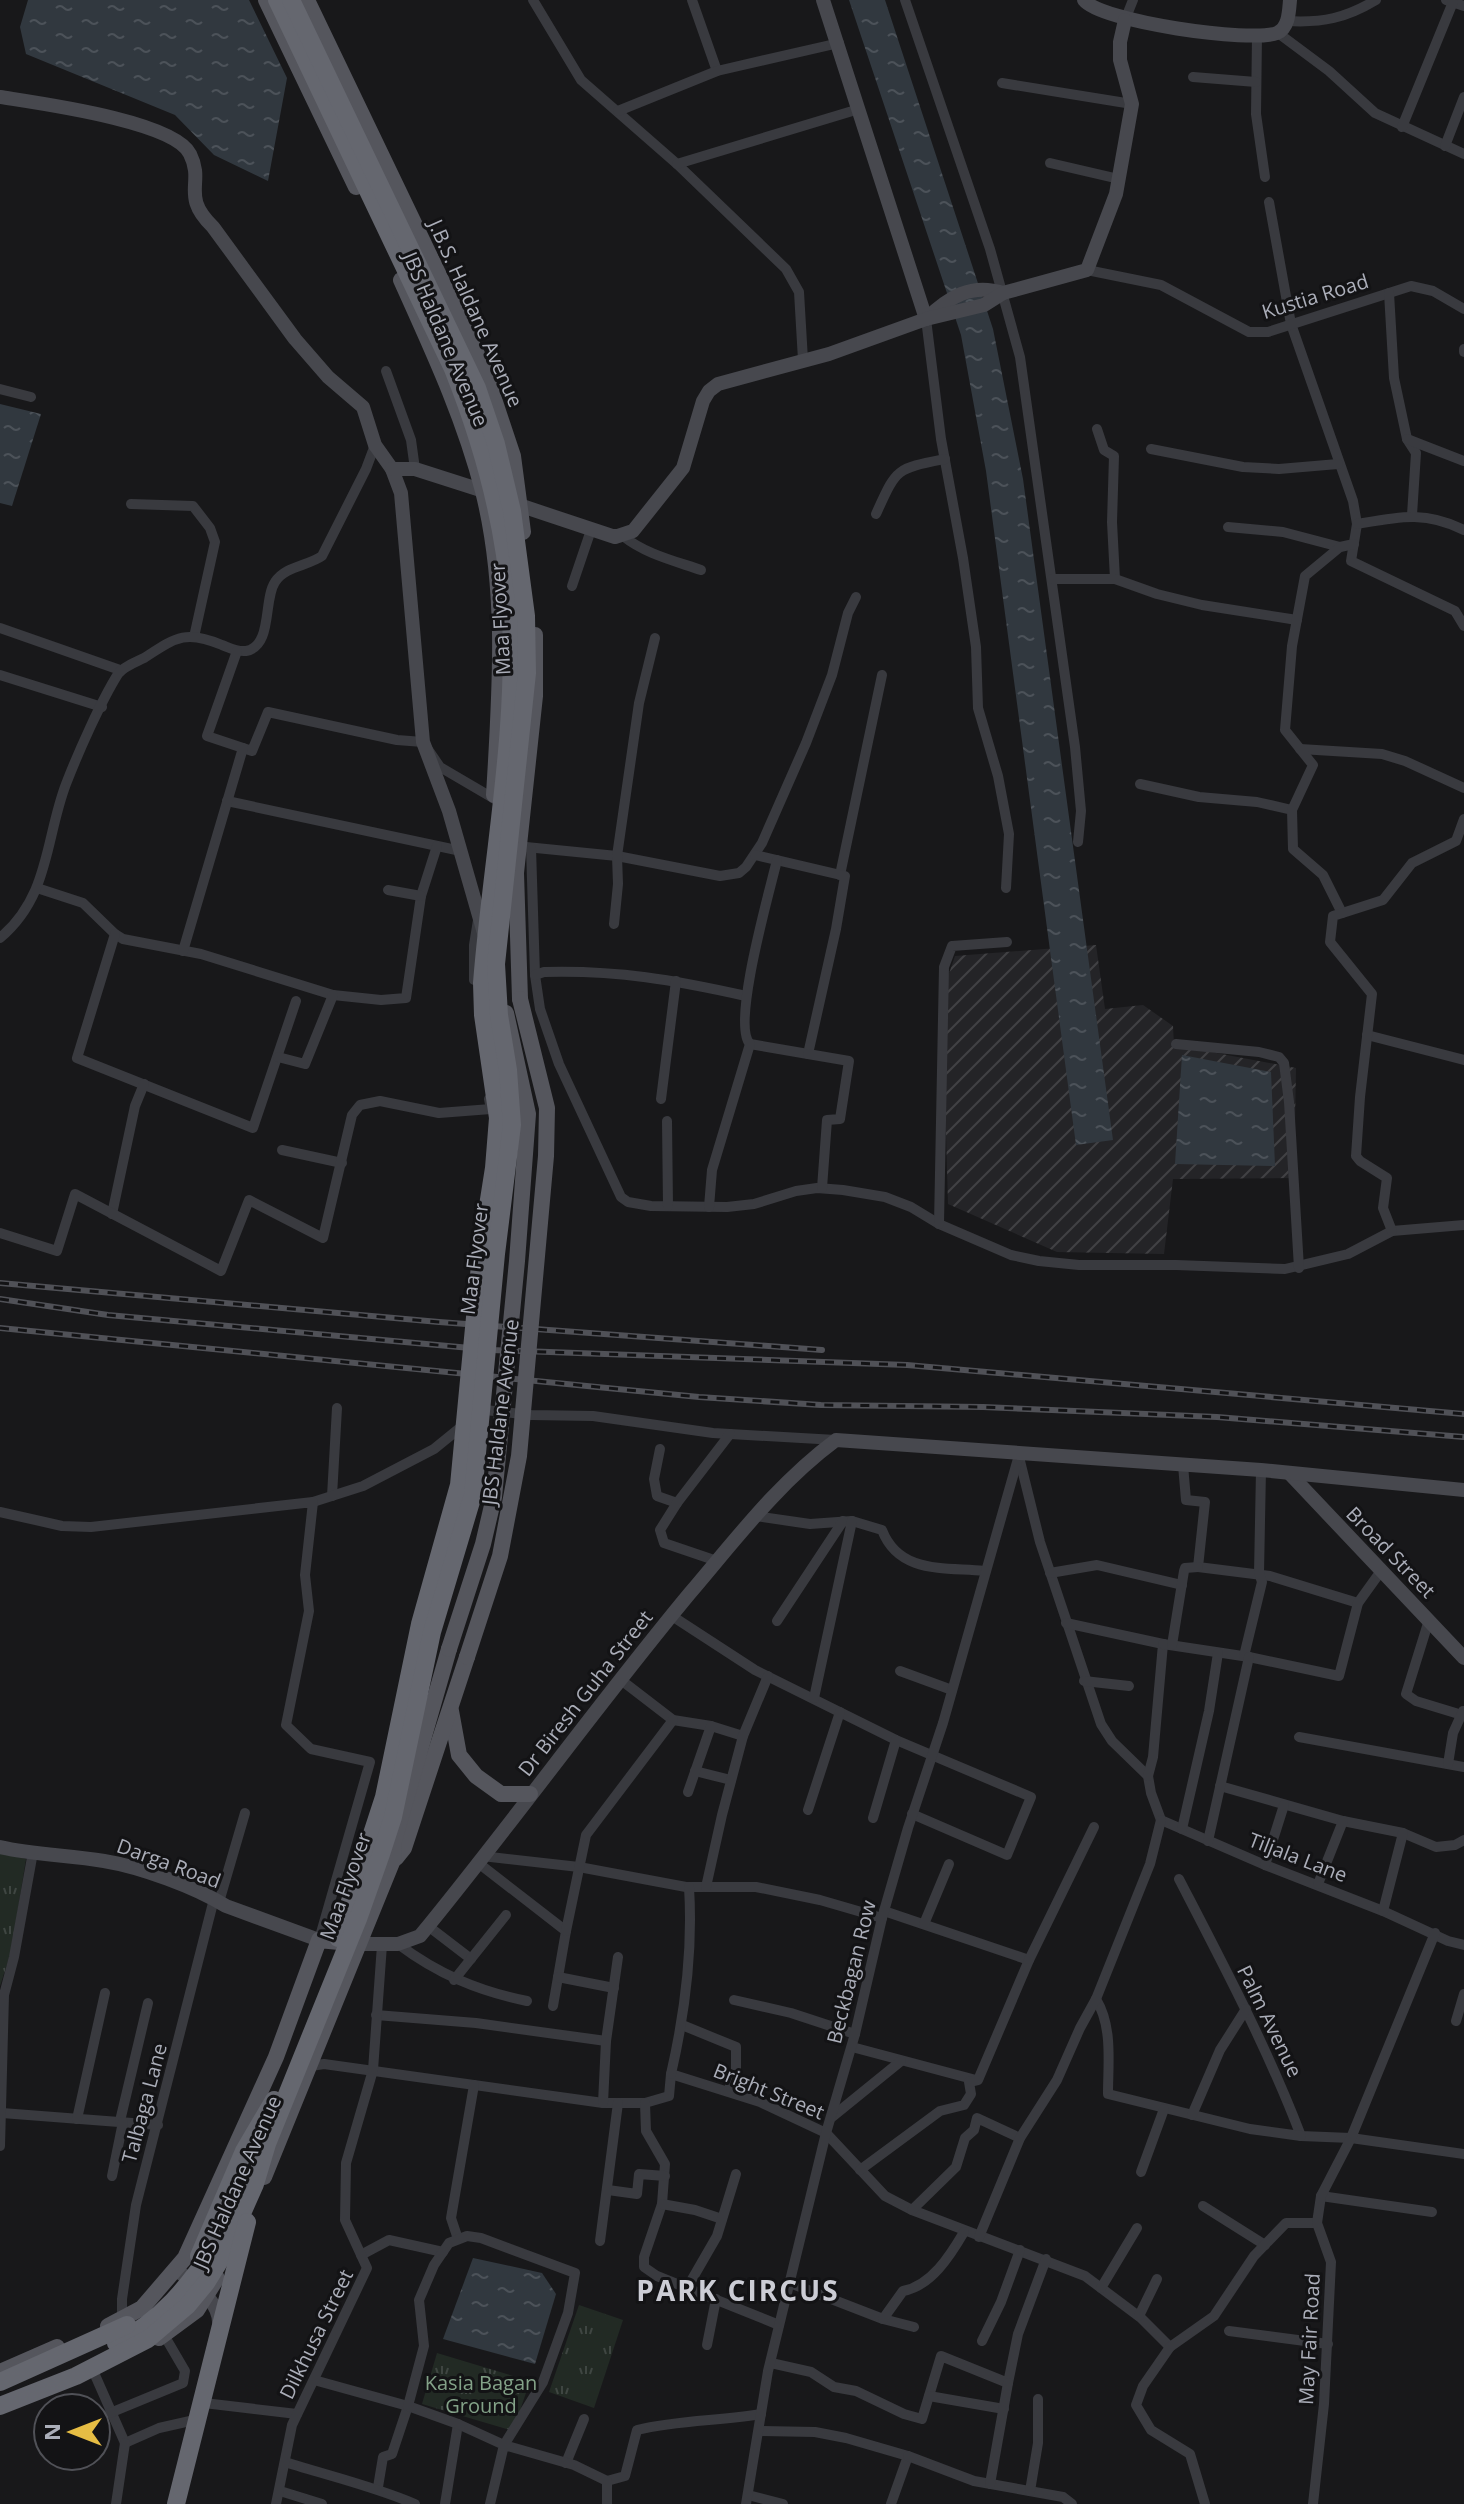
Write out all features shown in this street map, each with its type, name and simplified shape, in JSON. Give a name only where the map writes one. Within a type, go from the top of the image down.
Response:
[{"type":"highway","name":"Maa Flyover","points":[[0,2394],[120,2341],[177,2298],[216,2245],[251,2164],[342,1929],[384,1797],[420,1624],[459,1485],[482,1244],[498,1118],[483,1015],[482,983],[509,722],[510,598],[492,491],[471,414],[453,369],[277,0]]},
{"type":"highway","name":"Maa Flyover","points":[[0,2406],[121,2354],[148,2339],[187,2306],[212,2273],[255,2184],[297,2065],[358,1919],[393,1817],[432,1632],[473,1495],[512,1125],[496,964],[527,673],[526,616],[519,556],[512,511],[488,416],[438,301],[291,0]]},
{"type":"highway","points":[[0,2382],[116,2331],[159,2306],[196,2262],[244,2151],[274,2100]]},
{"type":"highway","points":[[176,2504],[255,2184]]},
{"type":"main road","name":"JBS Haldane Avenue","points":[[266,0],[444,373],[483,490],[499,602],[502,659],[492,843],[500,980],[512,1002],[547,1108],[546,1156],[519,1456],[500,1556],[404,1848],[393,1860]]},
{"type":"main road","name":"J.B.S. Haldane Avenue","points":[[307,0],[484,369],[513,456],[534,615],[535,696],[524,804],[525,847],[516,908],[512,1002],[528,1114],[517,1261],[494,1497],[483,1544],[449,1649]]},
{"type":"main road","name":"JBS Haldane Avenue","points":[[0,2415],[133,2356],[197,2310],[207,2296],[235,2246],[393,1860],[394,1841],[449,1649]]},
{"type":"main road","points":[[450,1706],[459,1755],[476,1776],[501,1794],[530,1794]]},
{"type":"main road","points":[[319,1940],[359,1944]]},
{"type":"main road","name":"Maa Flyover","points":[[0,2372],[142,2308],[177,2270],[276,2057],[319,1940]]},
{"type":"street","points":[[533,0],[581,80],[677,164],[786,269],[796,283],[803,360]]},
{"type":"street","points":[[692,0],[717,71]]},
{"type":"street","points":[[823,0],[926,319],[976,647],[978,708],[998,776],[1009,834],[1006,888]]},
{"type":"street","points":[[905,0],[971,189],[1020,357],[1075,747],[1081,811],[1078,842]]},
{"type":"street","points":[[392,469],[415,469],[483,490],[591,530],[615,537],[623,536],[633,531],[683,468],[698,415],[709,391],[729,379],[829,354],[926,319],[984,305],[1003,293],[1087,270],[1116,194],[1132,104],[1120,60],[1120,42],[1133,0]]},
{"type":"street","points":[[1283,27],[1290,0]]},
{"type":"street","points":[[1087,4],[1125,20],[1218,33],[1257,35],[1283,27],[1319,23],[1342,14],[1351,15],[1376,0]]},
{"type":"street","points":[[1402,127],[1454,3]]},
{"type":"street","points":[[1283,27],[1375,113],[1464,154]]},
{"type":"street","points":[[1257,35],[1256,114],[1265,177]]},
{"type":"street","points":[[618,111],[717,71],[839,43]]},
{"type":"street","points":[[1193,77],[1256,82]]},
{"type":"street","points":[[1002,83],[1132,104]]},
{"type":"street","points":[[0,97],[48,104],[131,123],[170,136],[183,145],[194,164],[194,199],[201,215],[303,348],[328,377],[363,407],[375,445],[392,469],[401,493],[423,742],[449,811],[500,980]]},
{"type":"street","points":[[1445,146],[1464,97]]},
{"type":"street","points":[[677,164],[859,109]]},
{"type":"street","points":[[1050,163],[1119,179]]},
{"type":"street","points":[[1269,202],[1291,324],[1353,501],[1357,524],[1351,561],[1455,611],[1464,626]]},
{"type":"street","name":"Kustia Road","points":[[1087,270],[1161,285],[1249,332],[1268,332],[1411,286],[1433,291],[1464,309]]},
{"type":"street","points":[[926,319],[948,298],[986,288],[1003,293]]},
{"type":"street","points":[[1389,293],[1394,378],[1407,439],[1416,453],[1412,515]]},
{"type":"street","points":[[386,371],[411,440],[415,469]]},
{"type":"street","points":[[0,389],[31,397]]},
{"type":"street","points":[[1097,429],[1104,450],[1114,456],[1112,522],[1115,579]]},
{"type":"street","points":[[1407,439],[1464,461]]},
{"type":"street","points":[[0,938],[20,920],[37,888],[50,850],[65,786],[120,670],[162,644],[176,639],[205,638],[237,651],[248,651],[262,638],[275,581],[284,572],[314,562],[322,556],[375,445]]},
{"type":"street","points":[[1151,449],[1243,467],[1279,469],[1338,464]]},
{"type":"street","points":[[876,514],[893,476],[905,467],[945,459]]},
{"type":"street","points":[[131,504],[193,506],[210,528],[215,542],[194,637]]},
{"type":"street","points":[[1357,524],[1412,515],[1454,524],[1464,530]]},
{"type":"street","points":[[1228,527],[1283,532],[1340,547],[1354,544]]},
{"type":"street","points":[[572,586],[591,530]]},
{"type":"street","points":[[623,536],[632,544],[701,570]]},
{"type":"street","points":[[1340,547],[1305,576],[1292,646],[1285,730],[1313,765],[1292,810],[1293,849],[1323,875],[1342,913]]},
{"type":"street","points":[[1052,579],[1115,579],[1202,605],[1297,620]]},
{"type":"street","points":[[492,843],[617,856],[720,876],[739,873],[755,855],[824,697],[848,613],[856,597]]},
{"type":"street","points":[[0,628],[120,670]]},
{"type":"street","points":[[614,924],[617,856],[639,703],[655,638]]},
{"type":"street","points":[[237,651],[207,736],[252,751],[268,712],[397,740],[423,742]]},
{"type":"street","points":[[0,675],[102,707]]},
{"type":"street","points":[[840,875],[882,675]]},
{"type":"street","points":[[423,742],[440,767],[494,801],[524,804]]},
{"type":"street","points":[[183,951],[243,748]]},
{"type":"street","points":[[1300,749],[1382,754],[1464,788]]},
{"type":"street","points":[[1140,784],[1199,797],[1257,802],[1292,810]]},
{"type":"street","points":[[227,801],[461,851]]},
{"type":"street","points":[[1392,1231],[1383,1208],[1387,1178],[1356,1156],[1372,994],[1330,942],[1333,916],[1383,900],[1412,863],[1456,841],[1464,819]]},
{"type":"street","points":[[37,888],[83,903],[123,939],[252,969],[333,995],[381,1000],[406,998],[421,896],[437,846]]},
{"type":"street","points":[[525,847],[540,1009],[559,1064],[621,1197],[636,1204],[709,1207],[754,1204],[796,1191],[822,1188],[885,1197],[1011,1255],[1079,1265],[1299,1268],[1348,1254],[1392,1231],[1464,1225]]},
{"type":"street","points":[[755,855],[845,876],[808,1054]]},
{"type":"street","points":[[777,860],[746,996],[744,1032],[750,1044],[849,1061],[840,1119],[827,1120],[822,1188]]},
{"type":"street","points":[[388,890],[421,896]]},
{"type":"street","points":[[0,1233],[57,1251],[75,1194],[221,1271],[249,1200],[323,1238],[352,1115],[360,1105],[380,1101],[439,1113],[491,1109],[474,986],[474,945],[479,914]]},
{"type":"street","points":[[115,934],[77,1058],[253,1128],[296,1001]]},
{"type":"street","points":[[939,1224],[944,967],[952,946],[1007,942]]},
{"type":"street","points":[[535,975],[544,972],[618,972],[746,996]]},
{"type":"street","points":[[661,1099],[676,981]]},
{"type":"street","points":[[278,1057],[305,1064],[333,995]]},
{"type":"street","points":[[1367,1035],[1464,1060]]},
{"type":"street","points":[[709,1207],[712,1170],[750,1044]]},
{"type":"street","points":[[1176,1044],[1259,1052],[1279,1057],[1284,1063],[1299,1268]]},
{"type":"street","points":[[112,1214],[135,1106],[144,1084]]},
{"type":"street","points":[[667,1121],[668,1206]]},
{"type":"street","points":[[282,1150],[342,1163]]},
{"type":"street","points":[[332,1496],[337,1408]]},
{"type":"street","points":[[0,1512],[62,1526],[91,1527],[313,1502],[363,1486],[434,1449],[452,1432],[485,1410],[531,1415],[593,1416],[730,1434],[1261,1470],[1464,1490]]},
{"type":"street","points":[[717,1561],[664,1543],[660,1530],[730,1434]]},
{"type":"street","name":"Dr Biresh Guha Street","points":[[359,1944],[412,1941],[428,1926],[717,1561],[805,1463],[836,1440]]},
{"type":"street","points":[[660,1449],[654,1489],[657,1496],[677,1503]]},
{"type":"street","points":[[979,2237],[1020,2138],[1057,2080],[1096,1999],[1150,1864],[1161,1820],[1148,1776],[1112,1741],[1101,1724],[1084,1681],[1040,1542],[1019,1455]]},
{"type":"street","name":"Beckbagan Row","points":[[747,2499],[779,2325],[826,2133],[852,2047],[883,1914],[912,1814],[933,1756],[1019,1455]]},
{"type":"street","points":[[1183,1465],[1186,1500],[1205,1502],[1198,1567]]},
{"type":"street","points":[[1208,1841],[1262,1582],[1259,1573],[1261,1470]]},
{"type":"street","name":"Broad Street","points":[[1290,1474],[1464,1658]]},
{"type":"street","points":[[313,1502],[305,1575],[309,1611],[286,1725],[311,1749],[370,1762],[319,1940]]},
{"type":"street","points":[[755,1516],[810,1524],[847,1521],[882,1530],[888,1546],[911,1564],[984,1571]]},
{"type":"street","points":[[777,1621],[847,1521]]},
{"type":"street","points":[[814,1698],[847,1521]]},
{"type":"street","points":[[1050,1573],[1097,1565],[1182,1585]]},
{"type":"street","points":[[1148,1776],[1168,1644],[1185,1568],[1259,1573],[1358,1603]]},
{"type":"street","points":[[1066,1623],[1339,1676],[1358,1603],[1381,1571]]},
{"type":"street","points":[[672,1616],[768,1676],[896,1740],[1031,1797],[1007,1855],[912,1814]]},
{"type":"street","points":[[1429,1620],[1406,1694],[1416,1701],[1463,1712],[1453,1733],[1448,1764]]},
{"type":"street","points":[[1182,1829],[1209,1711],[1218,1653]]},
{"type":"street","points":[[900,1671],[952,1690]]},
{"type":"street","points":[[706,1887],[743,1736],[768,1676]]},
{"type":"street","points":[[621,1680],[673,1720],[711,1726],[743,1736]]},
{"type":"street","points":[[1084,1681],[1129,1686]]},
{"type":"street","points":[[808,1810],[840,1712]]},
{"type":"street","points":[[553,2006],[586,1835],[596,1817],[630,1779],[673,1720]]},
{"type":"street","points":[[688,1792],[711,1726]]},
{"type":"street","points":[[1299,1737],[1464,1767]]},
{"type":"street","points":[[873,1818],[896,1740]]},
{"type":"street","points":[[695,1771],[731,1780]]},
{"type":"street","points":[[1220,1786],[1343,1821],[1403,1833],[1436,1847],[1455,1845],[1464,1840]]},
{"type":"street","points":[[1265,1865],[1284,1805]]},
{"type":"street","name":"Talbaga Lane","points":[[122,2319],[122,2299],[136,2205],[216,1900],[245,1813]]},
{"type":"street","name":"Tiljala Lane","points":[[1161,1820],[1448,1941],[1464,1945]]},
{"type":"street","points":[[1318,1884],[1343,1821]]},
{"type":"street","points":[[978,2080],[1029,1960],[1094,1827]]},
{"type":"street","points":[[1383,1911],[1403,1833]]},
{"type":"street","name":"Darga Road","points":[[0,1847],[108,1861],[150,1874],[319,1940]]},
{"type":"street","points":[[0,2146],[4,1995],[33,1852]]},
{"type":"street","points":[[479,1859],[579,1867],[689,1887],[756,1887],[924,1924],[1029,1960]]},
{"type":"street","points":[[479,1859],[566,1931]]},
{"type":"street","points":[[924,1924],[949,1864]]},
{"type":"street","name":"Palm Avenue","points":[[1179,1879],[1246,2009],[1283,2087],[1301,2136]]},
{"type":"street","points":[[311,2066],[324,2064],[373,2070],[603,2103],[645,2103],[669,2096],[682,2025],[692,1934],[689,1887]]},
{"type":"street","points":[[454,1980],[506,1915]]},
{"type":"street","points":[[428,1926],[471,1959]]},
{"type":"street","name":"May Fair Road","points":[[1313,2504],[1328,2344],[1331,2262],[1317,2223],[1321,2196],[1351,2138],[1435,1933]]},
{"type":"street","points":[[398,1944],[425,1965],[454,1980],[500,1996],[527,2001]]},
{"type":"street","name":"Dilkhusa Street","points":[[276,2504],[292,2425],[367,2268],[345,2220],[346,2163],[373,2070],[382,1945]]},
{"type":"street","points":[[603,2103],[606,2041],[618,1957]]},
{"type":"street","points":[[558,1977],[614,1988]]},
{"type":"street","points":[[77,2119],[105,1993]]},
{"type":"street","points":[[1456,2021],[1464,1994]]},
{"type":"street","points":[[1096,1999],[1103,2011],[1108,2032],[1108,2094],[1250,2129],[1301,2136],[1351,2138],[1464,2154]]},
{"type":"street","points":[[734,2000],[791,2013],[855,2034]]},
{"type":"street","points":[[112,2176],[148,2003]]},
{"type":"street","points":[[1192,2115],[1220,2050],[1246,2009]]},
{"type":"street","points":[[376,2015],[476,2023],[606,2041]]},
{"type":"street","points":[[682,2025],[736,2047],[736,2071],[728,2091]]},
{"type":"street","points":[[852,2047],[978,2080]]},
{"type":"street","points":[[832,2117],[901,2061]]},
{"type":"street","name":"Bright Street","points":[[671,2074],[760,2102],[826,2133],[885,2196],[964,2232],[1046,2259],[1085,2276],[1139,2316],[1170,2347]]},
{"type":"street","points":[[860,2170],[940,2111],[964,2105],[971,2094],[969,2082],[978,2080]]},
{"type":"street","points":[[458,2239],[451,2218],[474,2085]]},
{"type":"street","points":[[600,2241],[618,2103]]},
{"type":"street","points":[[645,2103],[646,2131],[665,2164],[665,2176],[662,2204],[644,2257],[644,2267],[648,2272],[779,2325]]},
{"type":"street","points":[[1141,2172],[1164,2109]]},
{"type":"street","points":[[2,2113],[158,2125]]},
{"type":"street","points":[[912,2210],[956,2167],[965,2138],[974,2130],[977,2118],[1020,2138]]},
{"type":"street","points":[[608,2190],[637,2194],[639,2174],[665,2176]]},
{"type":"street","points":[[687,2288],[717,2236],[736,2174]]},
{"type":"street","points":[[1321,2196],[1432,2212]]},
{"type":"street","points":[[662,2204],[722,2219]]},
{"type":"street","points":[[1203,2206],[1265,2245]]},
{"type":"street","points":[[1205,2504],[1190,2454],[1151,2430],[1136,2405],[1143,2386],[1170,2347],[1214,2316],[1254,2256],[1286,2223],[1317,2223]]},
{"type":"street","points":[[1101,2288],[1137,2228]]},
{"type":"street","points":[[883,2319],[903,2291],[920,2288],[949,2256],[964,2232]]},
{"type":"street","points":[[378,2487],[383,2457],[392,2454],[424,2346],[419,2300],[434,2265],[449,2243],[467,2236],[481,2238],[575,2273],[568,2313],[543,2382],[504,2445],[490,2504]]},
{"type":"street","points":[[361,2255],[389,2240],[443,2252]]},
{"type":"street","points":[[982,2341],[1001,2302],[1020,2250]]},
{"type":"street","points":[[990,2484],[1018,2334],[1046,2259]]},
{"type":"street","points":[[177,2270],[207,2296],[220,2318],[183,2504]]},
{"type":"street","points":[[1139,2316],[1157,2279]]},
{"type":"street","points":[[790,2283],[883,2319],[914,2327]]},
{"type":"street","points":[[707,2345],[716,2299]]},
{"type":"street","points":[[1229,2331],[1328,2344]]},
{"type":"street","points":[[112,2412],[183,2383],[185,2371],[164,2335]]},
{"type":"street","points":[[771,2363],[811,2372],[834,2387],[856,2391],[904,2414],[922,2419],[941,2356],[1008,2383]]},
{"type":"street","points":[[95,2375],[102,2392]]},
{"type":"street","points":[[314,2380],[408,2406],[504,2445],[566,2463],[607,2481],[625,2476],[637,2430],[761,2414]]},
{"type":"street","points":[[929,2396],[1004,2409]]},
{"type":"street","points":[[1030,2491],[1038,2443],[1038,2399]]},
{"type":"street","points":[[125,2443],[203,2411],[297,2414]]},
{"type":"street","points":[[112,2417],[125,2443],[116,2504]]},
{"type":"street","points":[[566,2463],[584,2419]]},
{"type":"street","points":[[445,2504],[458,2424]]},
{"type":"street","points":[[759,2431],[815,2432],[846,2438],[908,2456],[974,2481],[1063,2497],[1072,2504]]},
{"type":"street","points":[[891,2504],[908,2456]]},
{"type":"street","points":[[285,2462],[349,2482],[378,2487],[415,2504]]},
{"type":"street","points":[[607,2481],[607,2504]]},
{"type":"street","points":[[280,2491],[322,2504]]},
{"type":"street","points":[[747,2499],[783,2504]]},
{"type":"shaded area","points":[[1096,945],[1105,1009],[1143,1005],[1173,1026],[1174,1045],[1296,1068],[1294,1178],[1173,1179],[1164,1254],[1057,1252],[948,1204],[942,994],[955,956]]},
{"type":"green space","points":[[0,1853],[26,1859],[11,1952],[0,1986]]},
{"type":"green space","points":[[579,2305],[623,2320],[594,2408],[549,2392]]},
{"type":"green space","name":"Kasia Bagan Ground","points":[[437,2353],[530,2381],[513,2431],[422,2404]]},
{"type":"water","points":[[28,0],[249,0],[287,78],[268,181],[214,155],[175,115],[26,54],[20,27]]},
{"type":"water","points":[[849,0],[885,0],[993,329],[1023,479],[1113,1140],[1076,1145],[986,471],[961,335]]},
{"type":"water","points":[[0,404],[41,414],[12,506],[0,503]]},
{"type":"water","points":[[1182,1055],[1271,1072],[1275,1166],[1175,1164]]},
{"type":"water","points":[[473,2258],[542,2273],[556,2294],[535,2364],[443,2339]]},
{"type":"railway","points":[[0,1283],[439,1322],[822,1350]]},
{"type":"railway","points":[[0,1299],[108,1315],[492,1350],[907,1365],[1464,1414]]},
{"type":"railway","points":[[0,1328],[699,1397],[821,1405],[983,1407],[1217,1417],[1464,1437]]},
{"type":"district","name":"PARK CIRCUS","points":[[738,2290]]}]
